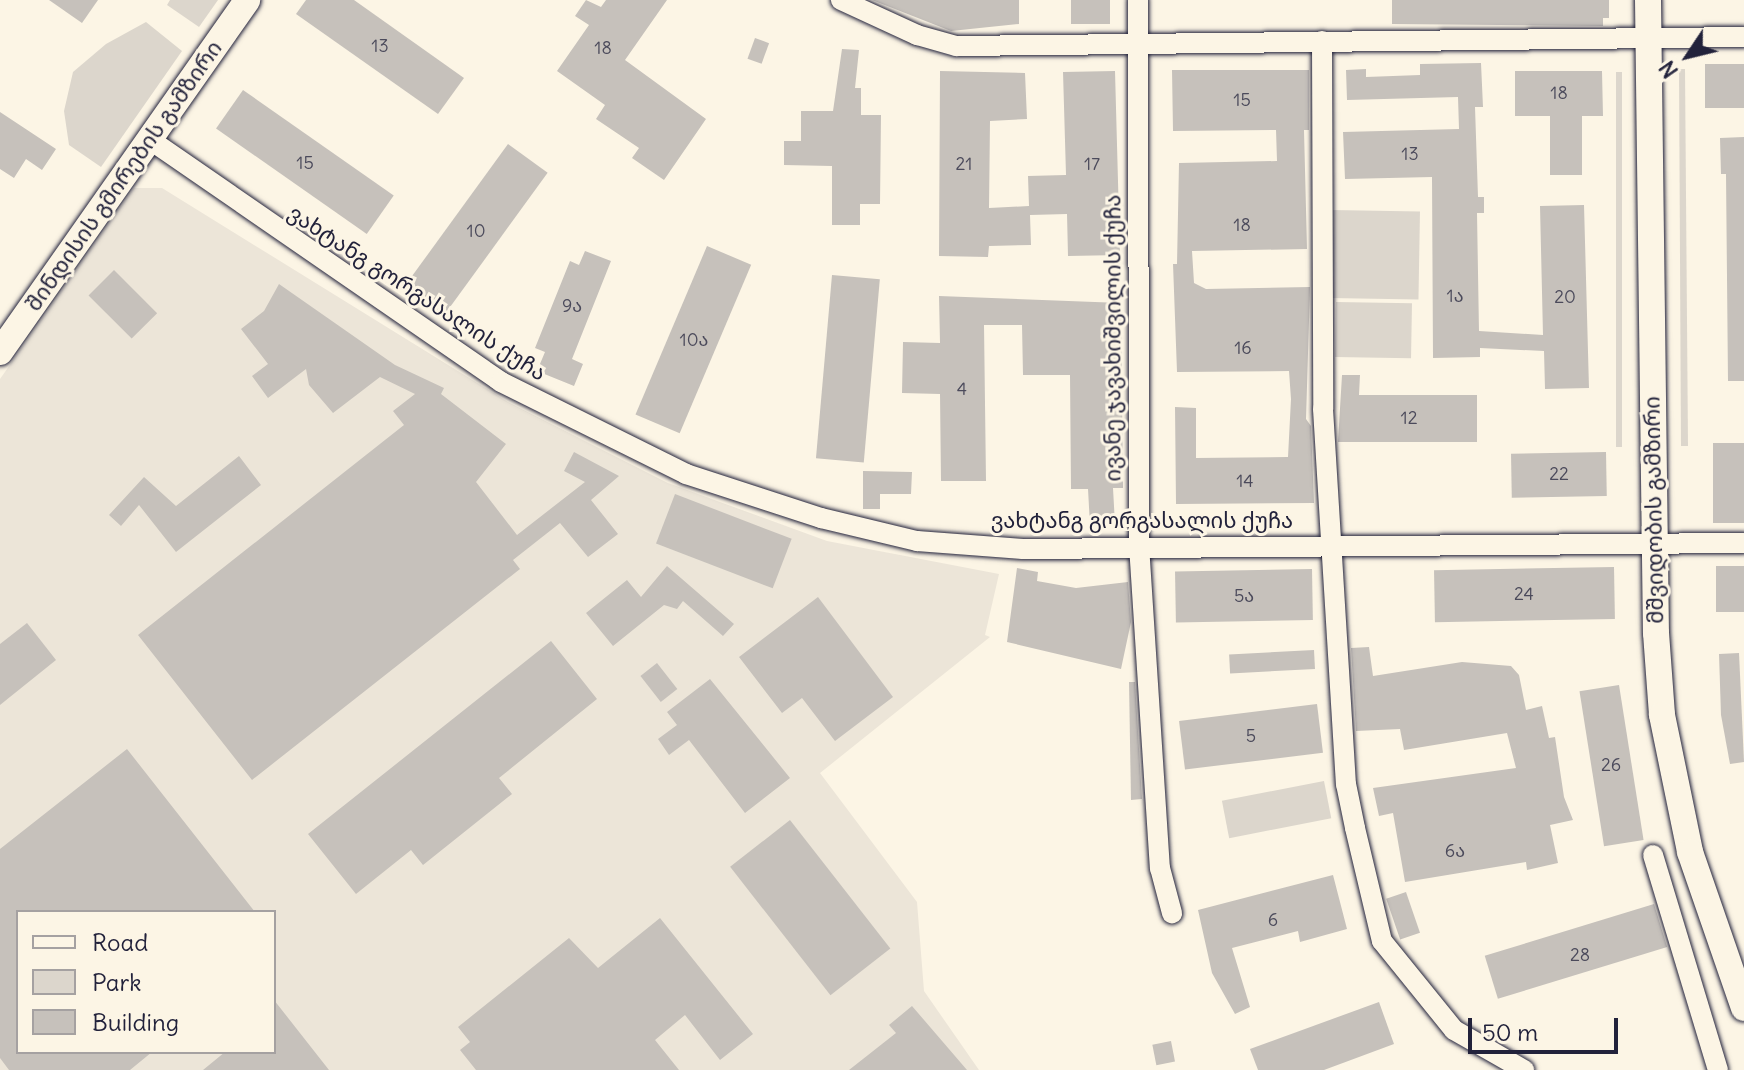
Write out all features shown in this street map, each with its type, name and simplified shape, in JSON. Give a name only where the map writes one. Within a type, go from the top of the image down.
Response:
[{"type":"main road","name":"შინდისის გმირების გამზირი","points":[[0,352],[247,0]]},
{"type":"main road","name":"მშვიდობის გამზირი","points":[[1648,0],[1655,542],[1662,715],[1690,852],[1744,1008]]},
{"type":"street","points":[[841,0],[917,35],[956,46],[1744,37]]},
{"type":"street","name":"ივანე ჯავახიშვილის ქუჩა","points":[[1138,0],[1139,545],[1160,868],[1172,913]]},
{"type":"street","points":[[1322,41],[1323,409],[1346,784],[1382,941],[1454,1030],[1524,1070]]},
{"type":"street","name":"ვახტანგ გორგასალის ქუჩა","points":[[149,139],[501,382],[686,474],[821,518],[917,541],[1023,549],[1331,543],[1744,543]]},
{"type":"street","points":[[1653,855],[1718,1070]]},
{"type":"shaded area","points":[[134,188],[162,188],[508,402],[668,483],[827,541],[999,574],[985,635],[990,637],[820,773],[917,902],[924,991],[979,1070],[0,1070],[0,379]]},
{"type":"green space","points":[[170,0],[218,0],[199,27],[167,5]]},
{"type":"green space","points":[[146,22],[182,51],[101,167],[69,145],[64,111],[73,72],[106,44]]},
{"type":"green space","points":[[1679,69],[1685,69],[1688,446],[1681,446]]},
{"type":"green space","points":[[1616,72],[1622,72],[1622,447],[1616,447]]},
{"type":"green space","points":[[1331,210],[1420,212],[1418,300],[1329,298]]},
{"type":"green space","points":[[1336,302],[1412,303],[1411,358],[1335,357]]},
{"type":"green space","points":[[1324,781],[1331,818],[1229,838],[1222,801]]},
{"type":"building","points":[[49,0],[98,0],[82,23]]},
{"type":"building","points":[[306,0],[354,0],[464,78],[438,114],[296,14]]},
{"type":"building","points":[[586,0],[601,7],[606,0],[667,0],[625,60],[706,119],[664,180],[632,158],[639,148],[596,119],[605,105],[557,71],[589,25],[575,16]]},
{"type":"building","points":[[872,0],[1019,0],[1019,24],[951,31]]},
{"type":"building","points":[[1071,0],[1110,0],[1110,24],[1071,24]]},
{"type":"building","points":[[1392,0],[1609,0],[1609,18],[1603,18],[1603,26],[1392,24]]},
{"type":"building","points":[[755,38],[769,43],[762,64],[747,59]]},
{"type":"building","points":[[842,49],[859,50],[855,88],[861,88],[861,115],[881,115],[880,204],[860,204],[860,225],[832,225],[832,166],[784,165],[784,141],[801,141],[801,111],[833,111]]},
{"type":"building","points":[[1481,63],[1483,107],[1475,107],[1478,197],[1484,197],[1484,213],[1477,213],[1479,331],[1543,335],[1540,206],[1584,205],[1589,388],[1545,389],[1544,351],[1480,348],[1480,357],[1433,358],[1432,177],[1345,179],[1343,132],[1459,129],[1458,97],[1347,100],[1346,70],[1366,69],[1366,77],[1420,75],[1420,64]]},
{"type":"building","points":[[1705,64],[1744,64],[1744,108],[1705,108]]},
{"type":"building","points":[[1172,70],[1309,70],[1309,130],[1304,130],[1307,249],[1192,251],[1194,283],[1206,289],[1310,287],[1306,419],[1311,426],[1314,503],[1176,504],[1175,407],[1196,408],[1196,458],[1288,457],[1291,399],[1289,371],[1177,372],[1173,264],[1177,264],[1179,163],[1277,161],[1276,130],[1173,131]]},
{"type":"building","points":[[940,71],[1025,73],[1027,119],[990,121],[989,208],[1029,206],[1028,176],[1066,175],[1063,72],[1115,71],[1120,255],[1068,256],[1067,214],[1030,215],[1031,245],[989,246],[988,257],[939,256]]},
{"type":"building","points":[[1515,71],[1602,71],[1603,116],[1582,116],[1582,175],[1550,175],[1550,116],[1515,116]]},
{"type":"building","points":[[243,90],[394,196],[367,234],[216,129]]},
{"type":"building","points":[[0,112],[56,149],[42,170],[26,159],[14,178],[0,169]]},
{"type":"building","points":[[1744,137],[1744,381],[1728,381],[1726,174],[1721,174],[1720,138]]},
{"type":"building","points":[[508,144],[548,173],[442,318],[403,289]]},
{"type":"building","points":[[707,246],[751,265],[680,433],[635,414]]},
{"type":"building","points":[[585,251],[611,261],[572,359],[583,364],[574,386],[537,371],[545,352],[535,348],[570,261],[579,265]]},
{"type":"building","points":[[114,270],[157,313],[132,339],[89,295]]},
{"type":"building","points":[[832,275],[880,279],[864,462],[816,458]]},
{"type":"building","points":[[279,284],[395,365],[444,388],[441,394],[506,444],[476,482],[517,535],[585,482],[564,471],[574,452],[619,476],[591,500],[618,534],[588,557],[560,523],[513,560],[520,569],[252,780],[138,635],[404,425],[393,411],[415,394],[380,377],[333,413],[309,385],[306,369],[268,398],[252,376],[268,364],[241,329],[264,311]]},
{"type":"building","points":[[939,296],[1121,303],[1123,488],[1113,488],[1115,524],[1090,525],[1088,489],[1071,489],[1070,375],[1023,375],[1022,325],[984,325],[986,481],[941,481],[940,394],[902,393],[903,342],[940,343]]},
{"type":"building","points":[[1342,375],[1360,375],[1359,395],[1477,395],[1477,442],[1338,442]]},
{"type":"building","points":[[1713,443],[1744,443],[1744,523],[1713,523]]},
{"type":"building","points":[[1606,452],[1607,496],[1512,498],[1511,454]]},
{"type":"building","points":[[239,456],[261,485],[176,552],[139,505],[121,526],[109,515],[144,477],[176,506]]},
{"type":"building","points":[[863,471],[912,472],[911,494],[880,494],[880,509],[863,509]]},
{"type":"building","points":[[675,494],[792,539],[773,588],[656,543]]},
{"type":"building","points":[[667,566],[734,624],[723,636],[683,601],[677,609],[664,605],[613,646],[586,613],[627,580],[641,597]]},
{"type":"building","points":[[1716,566],[1744,566],[1744,612],[1716,612]]},
{"type":"building","points":[[1614,567],[1615,619],[1435,622],[1434,570]]},
{"type":"building","points":[[1017,568],[1038,572],[1037,581],[1076,588],[1128,582],[1131,622],[1121,669],[1007,642]]},
{"type":"building","points":[[1312,569],[1313,620],[1176,622],[1175,571]]},
{"type":"building","points":[[818,597],[893,697],[835,741],[802,698],[782,713],[739,657]]},
{"type":"building","points":[[27,623],[56,660],[0,705],[0,644]]},
{"type":"building","points":[[551,641],[597,699],[499,778],[512,794],[423,865],[411,850],[356,894],[308,834]]},
{"type":"building","points":[[1369,647],[1373,676],[1462,662],[1511,666],[1519,675],[1526,710],[1542,706],[1549,738],[1555,737],[1564,797],[1573,820],[1550,825],[1558,863],[1527,870],[1526,862],[1405,882],[1393,813],[1379,816],[1373,788],[1516,768],[1507,733],[1404,750],[1400,729],[1356,731],[1351,648]]},
{"type":"building","points":[[1314,650],[1315,669],[1230,673],[1229,654]]},
{"type":"building","points":[[1739,653],[1744,762],[1730,764],[1721,715],[1719,654]]},
{"type":"building","points":[[657,663],[677,689],[661,702],[640,676]]},
{"type":"building","points":[[710,679],[790,778],[745,813],[689,740],[669,755],[658,739],[677,725],[667,712]]},
{"type":"building","points":[[1129,682],[1135,682],[1142,799],[1131,800]]},
{"type":"building","points":[[1619,685],[1644,840],[1604,846],[1579,691]]},
{"type":"building","points":[[1317,704],[1323,753],[1185,770],[1179,721]]},
{"type":"building","points":[[127,749],[253,910],[16,910],[16,1054],[150,1054],[130,1070],[9,1070],[0,1058],[0,849]]},
{"type":"building","points":[[790,820],[890,948],[830,995],[730,867]]},
{"type":"building","points":[[1333,875],[1347,929],[1300,942],[1298,931],[1232,948],[1250,1007],[1235,1014],[1212,973],[1198,910]]},
{"type":"building","points":[[1406,892],[1420,933],[1400,939],[1386,899]]},
{"type":"building","points":[[1654,904],[1667,947],[1498,999],[1485,956]]},
{"type":"building","points":[[660,918],[753,1034],[720,1060],[685,1015],[655,1040],[679,1070],[476,1070],[460,1050],[470,1042],[458,1027],[569,938],[598,968]]},
{"type":"building","points":[[1379,1002],[1394,1044],[1324,1070],[1258,1070],[1250,1049]]},
{"type":"building","points":[[276,1003],[329,1070],[203,1070],[223,1054],[276,1054]]},
{"type":"building","points":[[912,1006],[967,1070],[849,1070],[896,1033],[889,1025]]},
{"type":"building","points":[[1171,1041],[1175,1062],[1156,1065],[1152,1045]]}]
